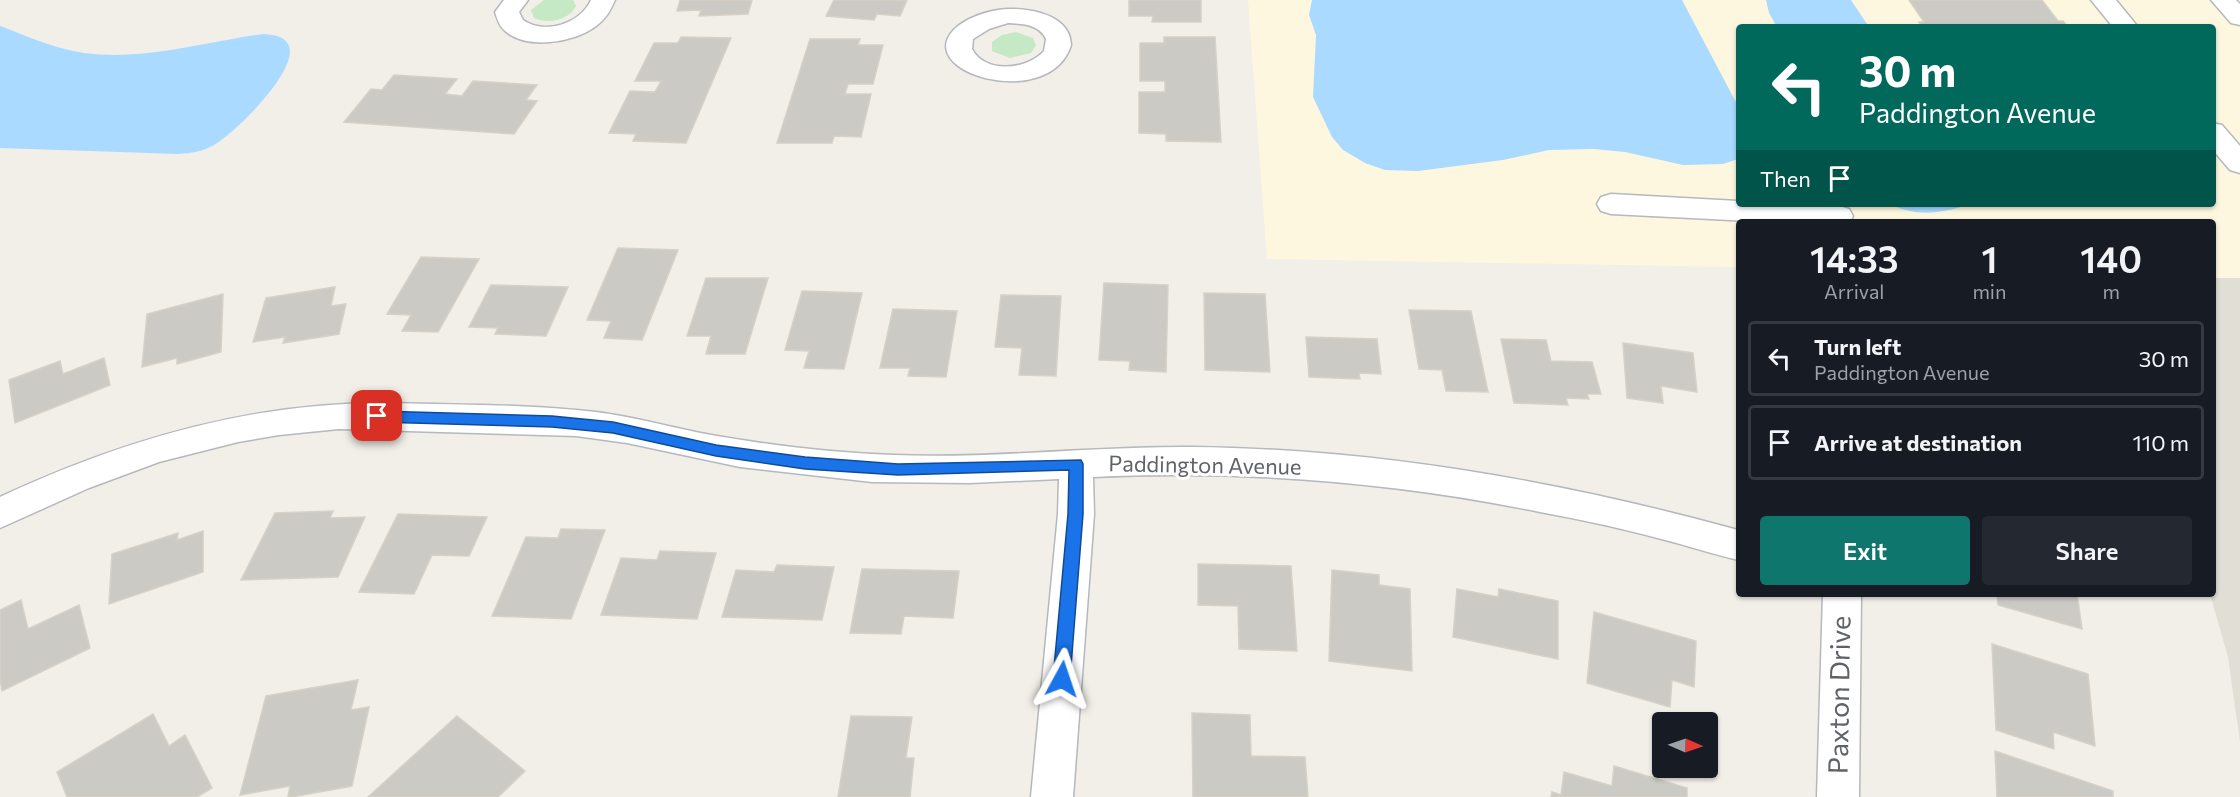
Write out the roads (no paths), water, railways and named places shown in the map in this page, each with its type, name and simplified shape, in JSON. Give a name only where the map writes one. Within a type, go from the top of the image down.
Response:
[{"type":"street","points":[[516,0],[507,12],[512,27],[526,33],[546,34],[575,28],[588,22],[597,15],[603,0]]},
{"type":"street","points":[[2103,0],[2123,24]]},
{"type":"street","points":[[2223,0],[2240,18]]},
{"type":"street","points":[[2216,136],[2240,164]]},
{"type":"street","points":[[1611,204],[1773,217],[1839,216]]},
{"type":"street","name":"Paddington Avenue","points":[[0,513],[77,478],[164,447],[215,433],[324,417],[552,422],[613,428],[716,450],[805,463],[898,470],[1138,460],[1267,463],[1420,478],[1494,489],[1676,526],[1736,544]]},
{"type":"street","points":[[1052,797],[1076,514],[1076,464]]},
{"type":"street","name":"Paxton Drive","points":[[1838,797],[1842,597]]},
{"type":"water","points":[[1312,0],[1682,0],[1736,102],[1736,160],[1723,164],[1683,165],[1625,152],[1594,149],[1549,150],[1503,160],[1418,171],[1385,170],[1365,163],[1343,150],[1332,137],[1313,97],[1316,35],[1309,15]]},
{"type":"water","points":[[1766,0],[1851,0],[1867,24],[1775,24],[1769,13]]},
{"type":"water","points":[[0,26],[52,45],[84,53],[129,55],[151,53],[263,34],[283,39],[288,44],[290,55],[276,84],[250,115],[214,145],[201,151],[178,154],[0,148]]},
{"type":"water","points":[[1897,207],[1961,207],[1925,213]]}]
